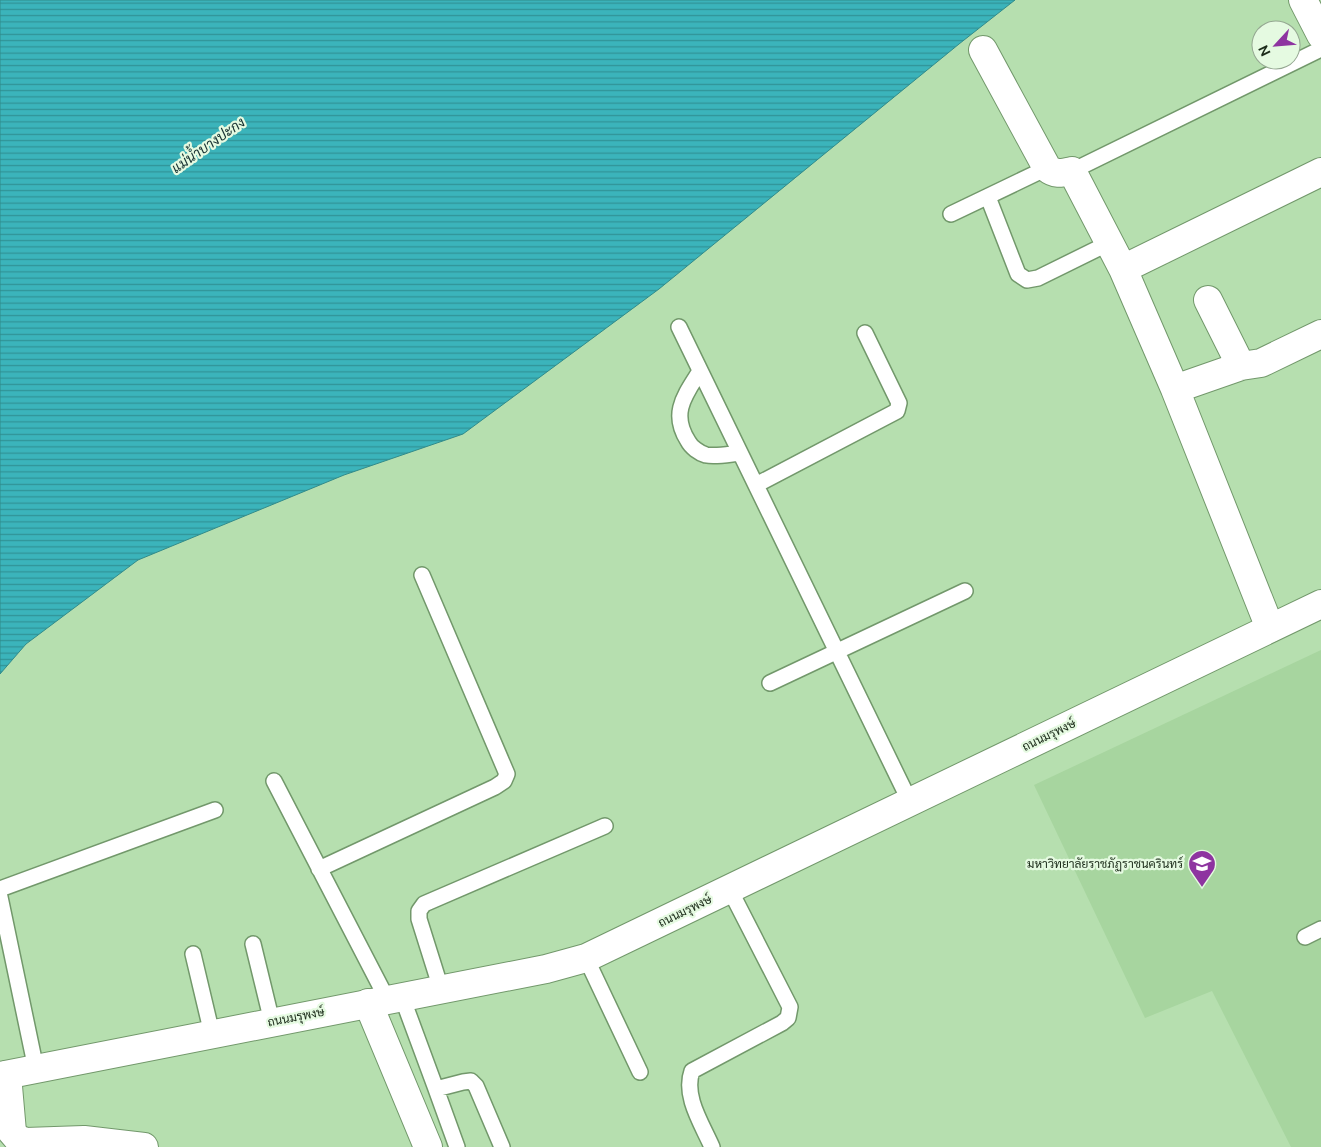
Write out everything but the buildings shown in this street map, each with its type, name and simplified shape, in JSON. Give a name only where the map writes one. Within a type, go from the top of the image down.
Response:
[{"type":"street","points":[[983,50],[1059,170],[1109,243],[1198,442],[1270,628]]},
{"type":"street","points":[[1122,270],[1321,172]]},
{"type":"street","points":[[1208,300],[1241,366]]},
{"type":"street","points":[[1175,389],[1241,366],[1261,363],[1275,358],[1321,334]]},
{"type":"street","name":"ถนนมรุพงษ์","points":[[3,1075],[546,969],[586,958],[1321,604]]},
{"type":"street","points":[[386,999],[421,1146]]},
{"type":"street","points":[[3,1075],[12,1132],[18,1139],[26,1142],[144,1147]]},
{"type":"lane","points":[[951,214],[988,197],[1059,170],[1321,50]]},
{"type":"lane","points":[[988,197],[1018,274],[1027,280],[1038,278],[1109,243]]},
{"type":"lane","points":[[679,327],[910,802]]},
{"type":"lane","points":[[756,485],[897,411],[899,404],[865,333]]},
{"type":"lane","points":[[700,371],[684,396],[679,419],[681,430],[690,445],[706,455],[740,453]]},
{"type":"lane","points":[[319,869],[495,787],[504,781],[507,774],[422,575]]},
{"type":"lane","points":[[770,683],[965,591]]},
{"type":"lane","points":[[274,781],[386,999],[436,1090],[457,1147]]},
{"type":"lane","points":[[0,889],[214,810]]},
{"type":"lane","points":[[440,989],[419,920],[419,911],[424,904],[605,826]]},
{"type":"lane","points":[[712,1147],[690,1096],[688,1081],[692,1071],[782,1023],[788,1018],[790,1007],[730,890]]},
{"type":"lane","points":[[0,897],[36,1069]]},
{"type":"lane","points":[[1305,937],[1321,929]]},
{"type":"lane","points":[[253,944],[272,1022]]},
{"type":"lane","points":[[193,954],[212,1034]]},
{"type":"lane","points":[[586,958],[640,1072]]},
{"type":"lane","points":[[436,1090],[471,1081],[476,1086],[502,1147]]},
{"type":"shaded area","name":"มหาวิทยาลัยราชภัฏราชนครินทร์","points":[[1321,650],[1321,1147],[1291,1147],[1212,991],[1145,1018],[1034,785]]},
{"type":"water","name":"แม่น้ำบางปะกง","points":[[0,0],[1015,0],[659,289],[463,434],[344,475],[138,560],[26,644],[0,674]]},
{"type":"place","name":"มหาวิทยาลัยราชภัฏราชนครินทร์","points":[[1202,888]]}]
